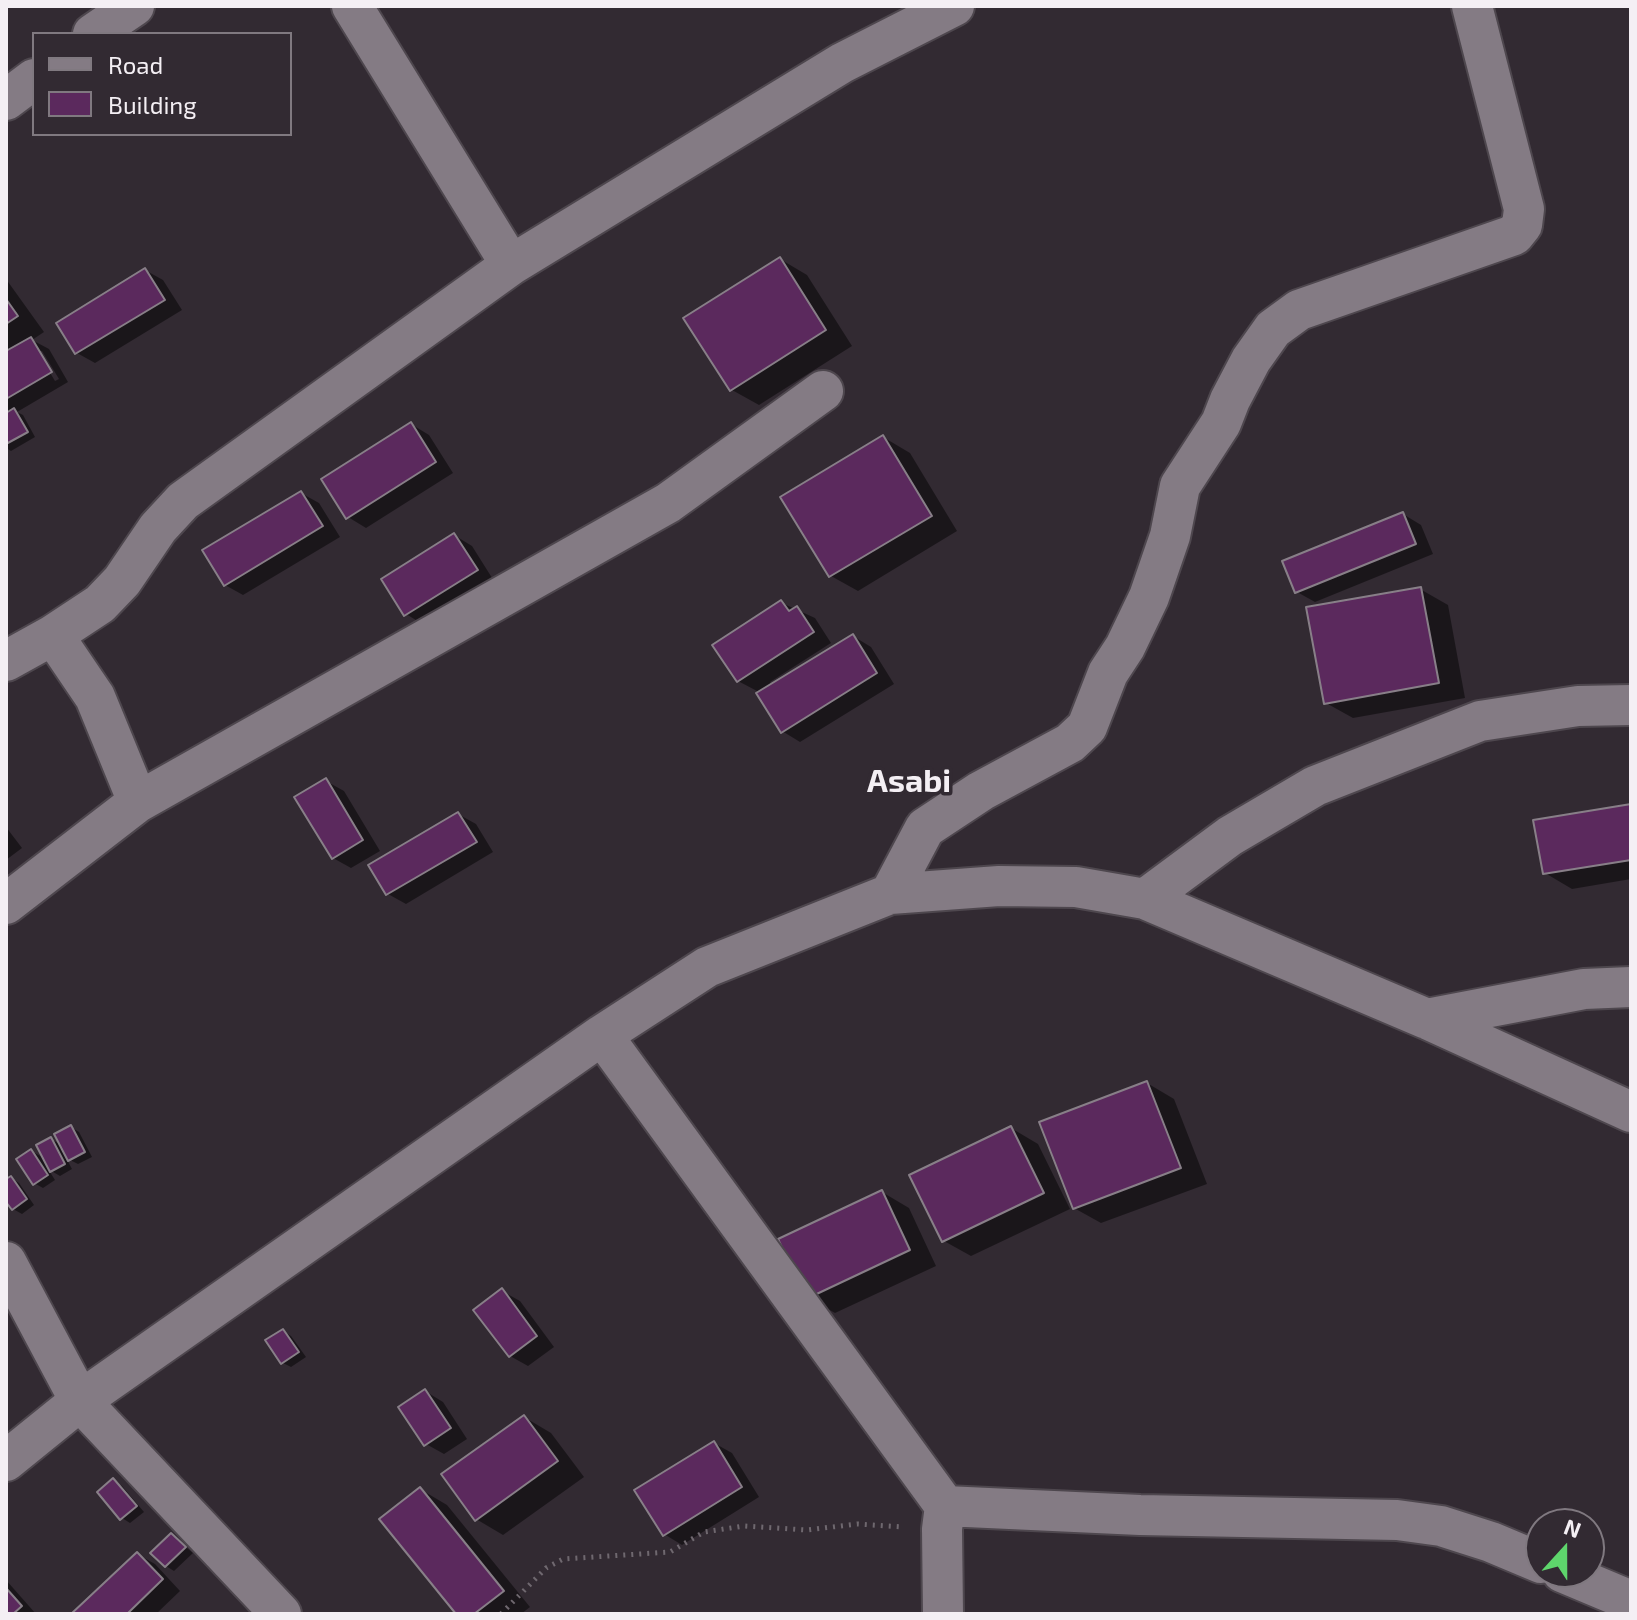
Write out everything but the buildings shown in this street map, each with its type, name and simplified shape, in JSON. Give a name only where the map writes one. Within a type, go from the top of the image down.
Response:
[{"type":"street","points":[[96,32],[134,6]]},
{"type":"street","points":[[352,6],[511,265]]},
{"type":"street","points":[[6,661],[100,604],[122,581],[158,528],[183,501],[511,265],[842,63],[954,6]]},
{"type":"street","points":[[890,894],[925,828],[981,791],[1070,743],[1087,727],[1108,673],[1125,647],[1149,597],[1170,536],[1180,486],[1221,423],[1251,360],[1273,329],[1299,310],[1514,235],[1522,225],[1524,209],[1472,6]]},
{"type":"street","points":[[6,100],[32,80]]},
{"type":"street","points":[[6,904],[138,802],[668,503],[823,391]]},
{"type":"street","points":[[53,635],[95,697],[138,802]]},
{"type":"street","points":[[1145,899],[1230,836],[1315,786],[1480,721],[1578,706],[1631,705]]},
{"type":"street","points":[[6,1461],[80,1401],[602,1035],[707,967],[890,894],[999,886],[1076,887],[1145,899],[1427,1019],[1631,1112]]},
{"type":"street","points":[[1427,1019],[1584,989],[1631,987]]},
{"type":"street","points":[[602,1035],[944,1517],[943,1614]]},
{"type":"street","points":[[6,1262],[80,1401],[281,1614]]},
{"type":"street","points":[[944,1517],[1140,1515],[1397,1520],[1441,1526],[1525,1556]]},
{"type":"street","points":[[1600,1588],[1631,1601]]},
{"type":"path","points":[[501,1614],[546,1568],[563,1559],[670,1552],[704,1532],[744,1526],[807,1530],[944,1517]]},
{"type":"district","name":"Asabi","points":[[909,781]]}]
